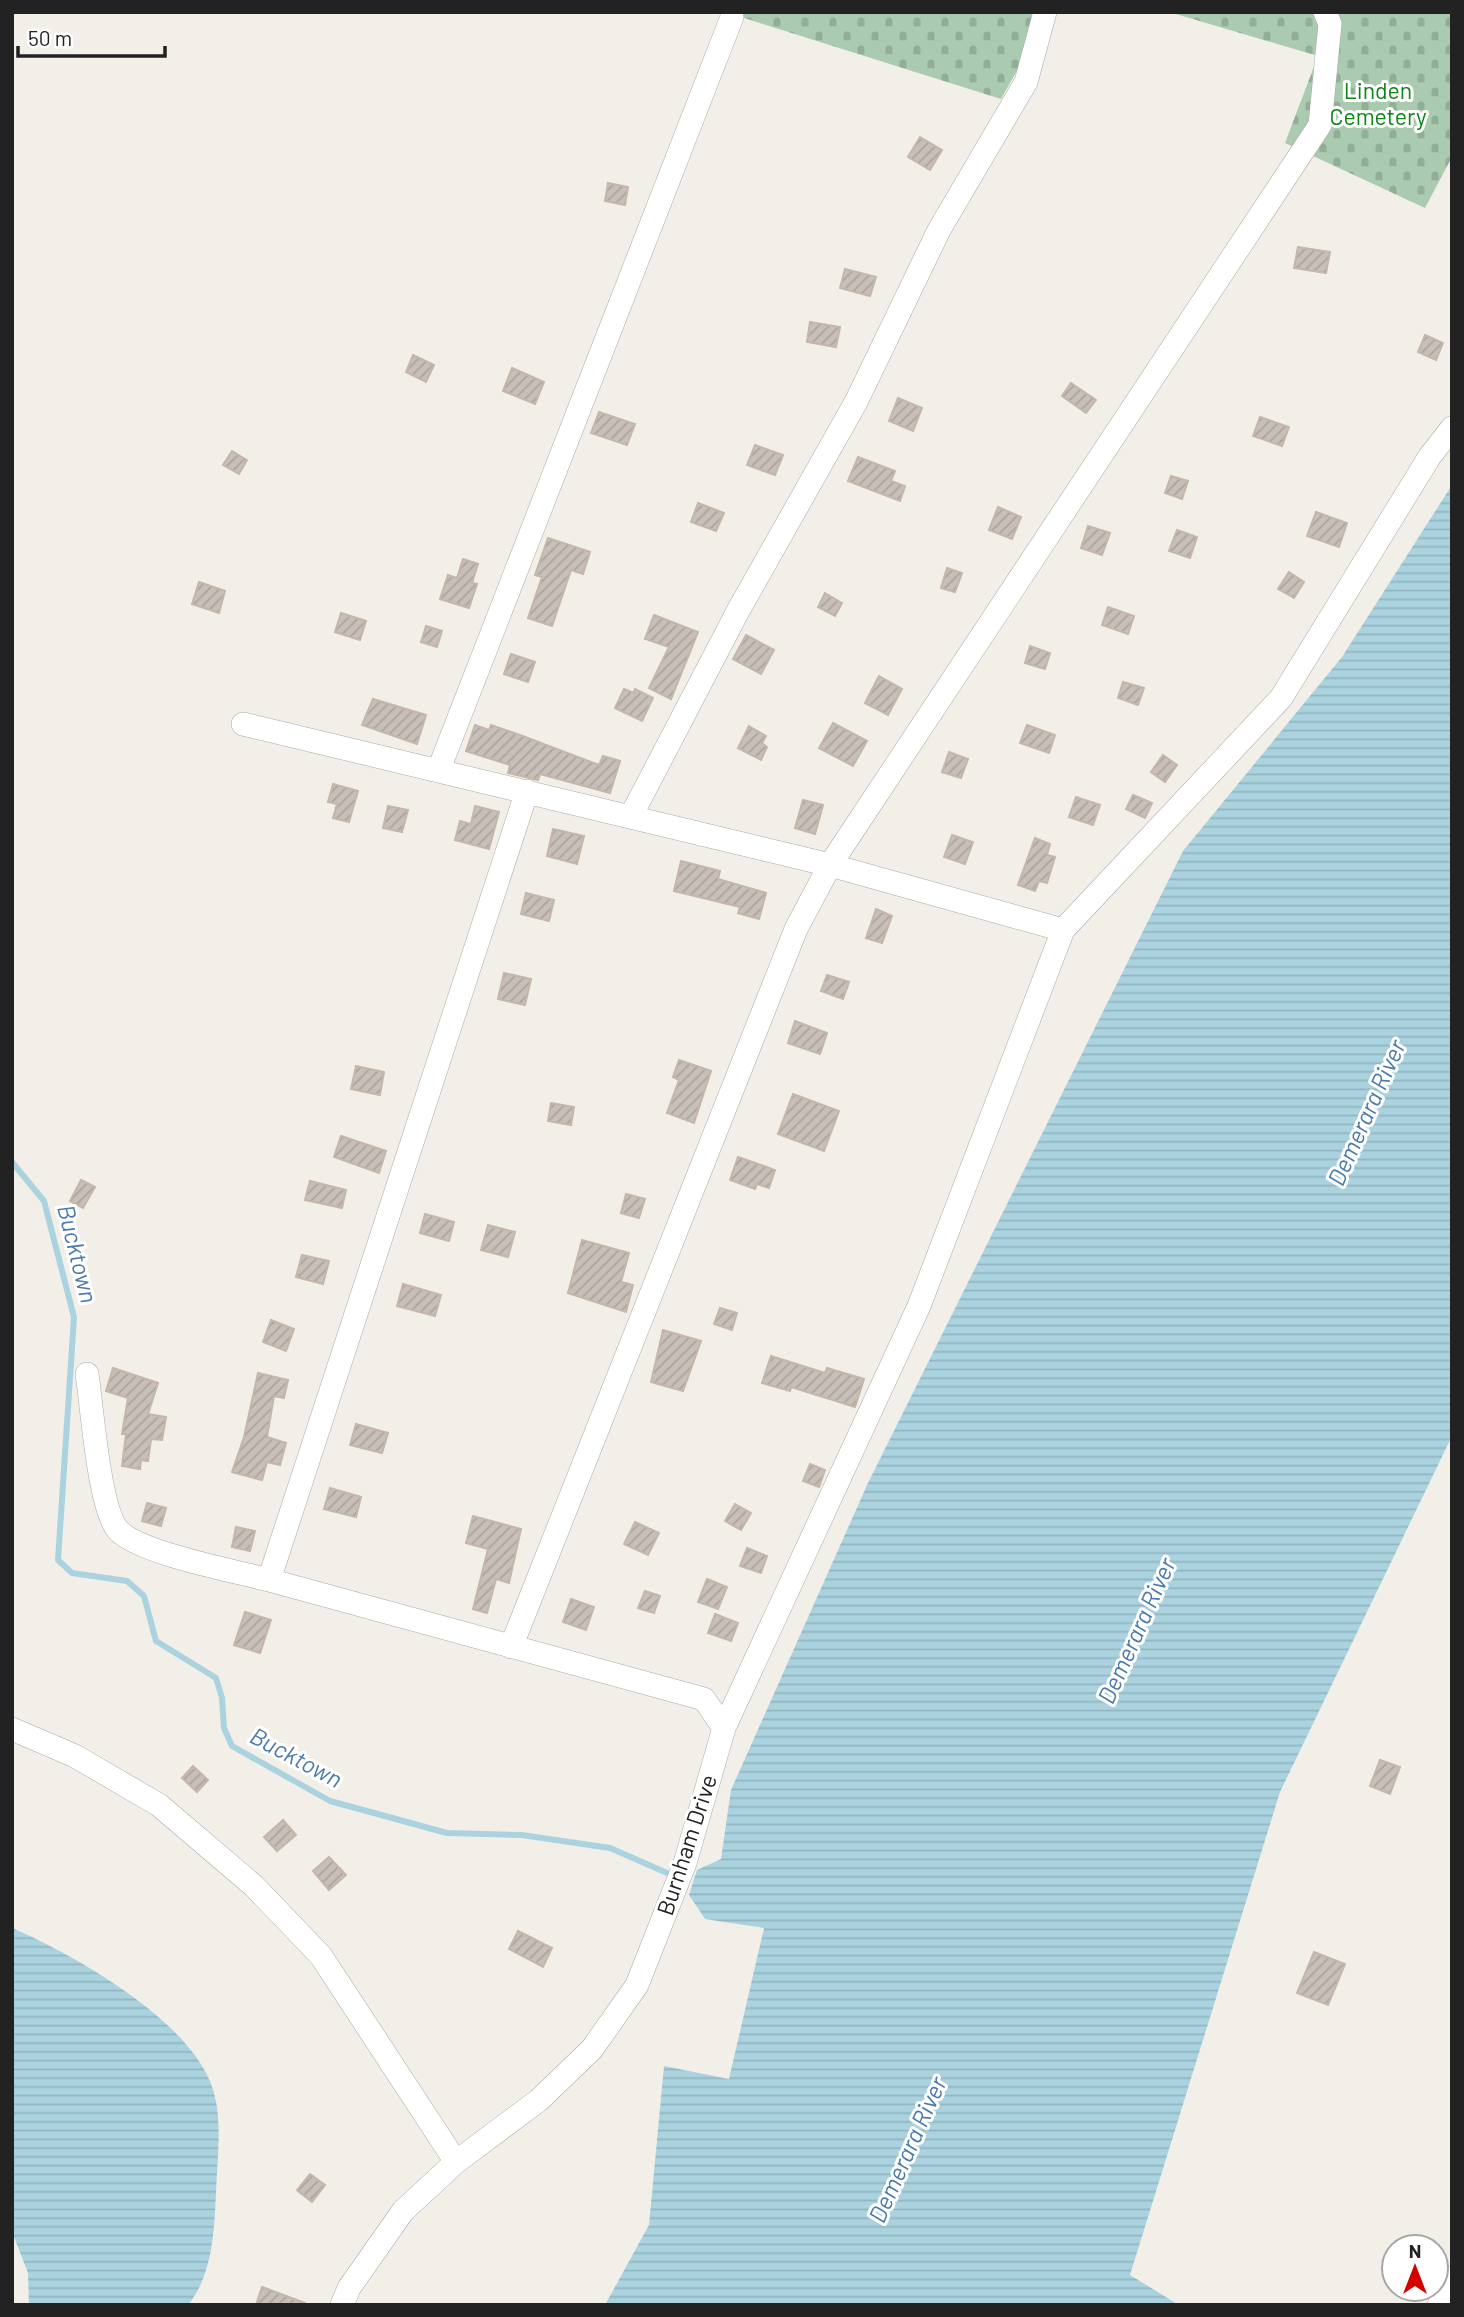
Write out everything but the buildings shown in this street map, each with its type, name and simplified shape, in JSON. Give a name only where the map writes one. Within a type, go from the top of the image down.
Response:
[{"type":"street","points":[[631,816],[737,611],[856,402],[939,230],[1026,82],[1045,12]]},
{"type":"street","points":[[511,1647],[796,929],[830,865],[1321,125],[1330,24],[1325,12]]},
{"type":"street","points":[[439,769],[732,17]]},
{"type":"street","points":[[243,723],[830,865],[1063,930],[1281,698],[1430,456],[1452,428]]},
{"type":"street","points":[[269,1580],[527,791]]},
{"type":"street","name":"Burnham Drive","points":[[342,2305],[349,2288],[403,2211],[456,2162],[539,2100],[592,2049],[636,1985],[685,1863],[724,1728],[919,1306],[1063,930]]},
{"type":"street","points":[[87,1374],[105,1499],[116,1528],[130,1539],[151,1548],[704,1699],[724,1728]]},
{"type":"street","points":[[12,1729],[75,1756],[159,1805],[254,1885],[320,1956],[456,2162]]},
{"type":"street","points":[[1439,2305],[1452,2278]]},
{"type":"green space","points":[[725,12],[1050,12],[1001,99]]},
{"type":"green space","name":"Linden Cemetery","points":[[1169,12],[1452,12],[1452,157],[1425,208],[1285,143],[1318,56]]},
{"type":"water","name":"Demerara River","points":[[1452,485],[1452,1436],[1280,1792],[1130,2275],[1179,2305],[605,2305],[649,2225],[664,2066],[729,2079],[764,1928],[705,1919],[689,1895],[697,1870],[721,1859],[731,1790],[868,1483],[1183,851],[1342,657]]},
{"type":"water","points":[[12,1928],[100,1974],[132,1996],[186,2044],[205,2070],[215,2097],[218,2120],[214,2222],[211,2252],[203,2280],[188,2305],[29,2305],[28,2273],[12,2232]]},
{"type":"waterway","name":"Bucktown","points":[[12,1162],[44,1201],[74,1317],[58,1560],[72,1573],[127,1581],[144,1596],[156,1641],[216,1678],[222,1698],[224,1728],[232,1746],[330,1801],[447,1833],[522,1835],[610,1848],[674,1876]]}]
